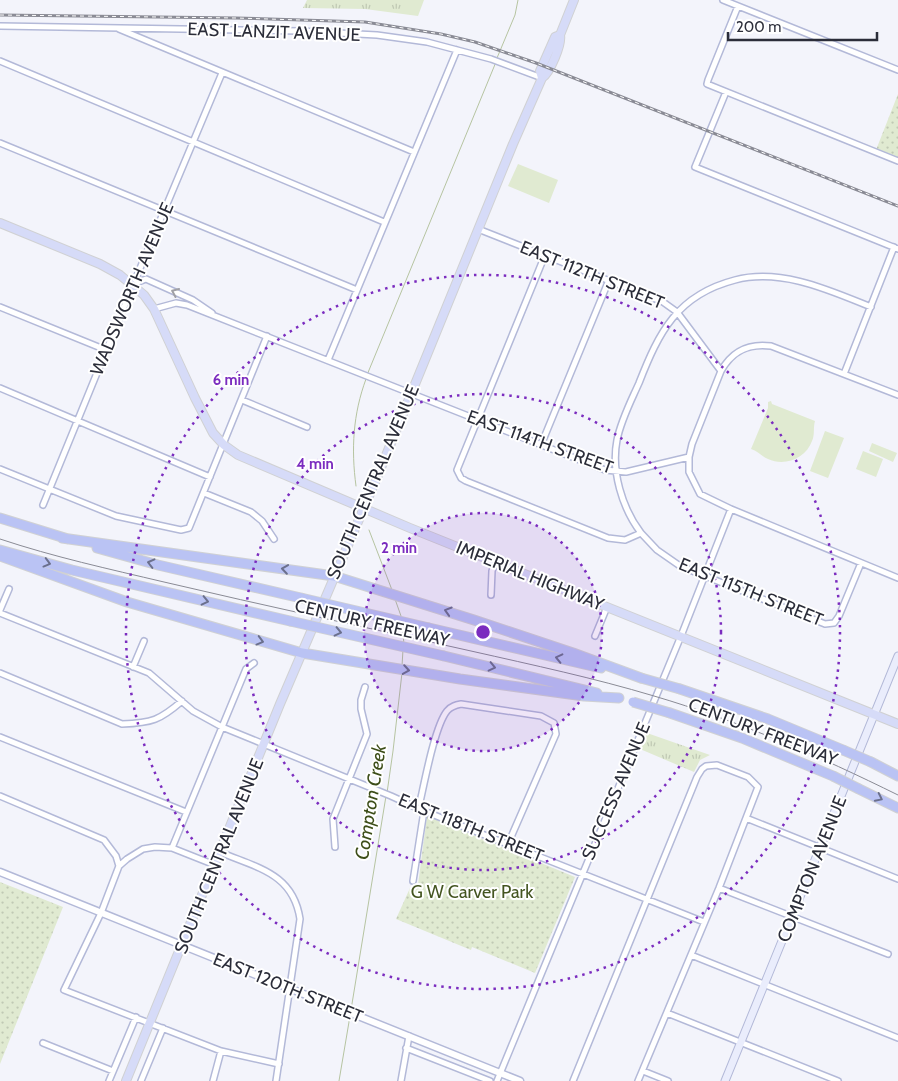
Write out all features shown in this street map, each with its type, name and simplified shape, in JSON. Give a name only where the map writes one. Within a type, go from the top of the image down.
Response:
[{"type":"highway","name":"CENTURY FREEWAY","points":[[0,518],[158,565],[641,678],[680,689],[768,718],[871,762],[898,776]]},
{"type":"highway","points":[[62,538],[334,576],[573,653],[641,678]]},
{"type":"highway","name":"CENTURY FREEWAY","points":[[0,550],[80,572],[444,656],[633,702],[758,744],[833,776],[898,808]]},
{"type":"highway","points":[[0,556],[127,602],[302,653],[388,668],[584,696],[619,698]]},
{"type":"main road","name":"SOUTH CENTRAL AVENUE","points":[[126,1081],[478,229],[542,78],[548,74],[561,40],[560,35],[574,0]]},
{"type":"main road","name":"IMPERIAL HIGHWAY","points":[[0,223],[100,264],[120,275],[144,295],[154,309],[208,425],[224,445],[248,461],[898,724]]},
{"type":"main road","name":"COMPTON AVENUE","points":[[724,1081],[898,656]]},
{"type":"street","points":[[723,0],[898,70]]},
{"type":"street","points":[[738,6],[707,84],[898,161]]},
{"type":"street","name":"EAST LANZIT AVENUE","points":[[0,26],[300,31],[368,34],[427,42],[490,59],[542,78]]},
{"type":"street","points":[[116,28],[414,152]]},
{"type":"street","points":[[328,360],[456,50]]},
{"type":"street","points":[[0,61],[384,222]]},
{"type":"street","name":"WADSWORTH AVENUE","points":[[43,506],[132,285],[222,73]]},
{"type":"street","points":[[726,92],[695,167],[896,248],[844,374]]},
{"type":"street","points":[[0,142],[357,290]]},
{"type":"street","name":"EAST 112TH STREET","points":[[478,229],[663,302],[677,312],[721,371]]},
{"type":"street","points":[[545,255],[457,470],[461,478],[466,481],[608,538],[625,540],[641,533]]},
{"type":"street","name":"EAST 115TH STREET","points":[[861,563],[840,616],[834,623],[830,624],[818,622],[680,566],[648,542],[628,513],[617,472],[617,445],[623,422],[657,340],[677,312],[705,290],[723,283],[750,277],[784,278],[807,283],[871,306]]},
{"type":"street","name":"EAST 114TH STREET","points":[[132,285],[146,279],[193,300],[215,315]]},
{"type":"street","points":[[541,445],[609,280]]},
{"type":"street","name":"EAST 114TH STREET","points":[[154,309],[176,304],[187,305],[605,470],[626,472],[689,457]]},
{"type":"street","points":[[0,307],[106,350]]},
{"type":"street","points":[[0,469],[116,516],[182,530],[189,528],[267,336]]},
{"type":"street","points":[[898,395],[780,349],[760,344],[744,348],[730,357],[721,371],[692,444],[689,457],[689,472],[700,494],[732,510],[898,578]]},
{"type":"street","points":[[0,388],[210,477]]},
{"type":"street","points":[[242,400],[307,427]]},
{"type":"street","points":[[204,493],[251,512],[262,521],[274,539]]},
{"type":"street","name":"SUCCESS AVENUE","points":[[497,1081],[732,510]]},
{"type":"street","points":[[491,595],[492,571],[495,562]]},
{"type":"street","points":[[0,612],[9,589]]},
{"type":"street","points":[[595,636],[607,607]]},
{"type":"street","name":"EAST 118TH STREET","points":[[0,612],[149,673],[193,712],[222,727],[704,922]]},
{"type":"street","points":[[134,667],[144,641]]},
{"type":"street","points":[[172,848],[246,669],[254,663]]},
{"type":"street","points":[[0,673],[122,724],[144,724],[154,721],[182,701]]},
{"type":"street","points":[[335,847],[333,819],[367,734],[360,700],[365,687]]},
{"type":"street","points":[[413,881],[424,810],[420,802],[442,719],[450,708],[461,704],[541,716],[554,723],[556,734],[508,844]]},
{"type":"street","points":[[0,737],[186,812]]},
{"type":"street","points":[[573,1081],[697,778],[706,766],[717,765],[752,780],[758,787],[719,888],[638,1081]]},
{"type":"street","points":[[0,796],[104,840],[116,856],[119,866]]},
{"type":"street","points":[[746,818],[898,879]]},
{"type":"street","points":[[215,865],[172,848],[155,847],[143,849],[119,866],[101,913],[64,990],[221,1051],[278,1064]]},
{"type":"street","points":[[220,852],[273,875],[287,886],[298,908],[300,919],[276,1081]]},
{"type":"street","name":"EAST 120TH STREET","points":[[0,872],[520,1081]]},
{"type":"street","points":[[719,888],[888,954]]},
{"type":"street","points":[[691,956],[898,1038]]},
{"type":"street","points":[[667,1013],[838,1081]]},
{"type":"street","points":[[109,1081],[136,1017]]},
{"type":"street","points":[[141,1081],[163,1028]]},
{"type":"street","points":[[401,1081],[409,1036]]},
{"type":"street","points":[[43,1042],[113,1071]]},
{"type":"street","points":[[406,1048],[490,1081]]},
{"type":"street","points":[[212,1081],[221,1051]]},
{"type":"street","points":[[643,1071],[668,1081]]},
{"type":"green space","points":[[307,0],[424,0],[418,16],[365,9],[303,8]]},
{"type":"green space","points":[[898,94],[898,159],[876,150]]},
{"type":"green space","points":[[518,164],[558,180],[549,203],[508,186]]},
{"type":"green space","points":[[771,401],[772,404],[815,421],[812,441],[809,447],[794,459],[781,462],[775,461],[751,449],[768,408],[768,402]]},
{"type":"green space","points":[[825,431],[844,438],[828,478],[810,471]]},
{"type":"green space","points":[[872,443],[897,453],[893,462],[869,451]]},
{"type":"green space","points":[[863,451],[883,459],[876,477],[856,469]]},
{"type":"green space","points":[[647,733],[710,755],[700,760],[694,772],[640,749]]},
{"type":"green space","name":"G W Carver Park","points":[[427,816],[575,877],[535,973],[472,947],[471,950],[396,919],[410,888],[418,885]]},
{"type":"green space","points":[[0,882],[63,907],[0,1064]]},
{"type":"waterway","points":[[497,58],[515,15],[518,0]]},
{"type":"waterway","points":[[367,375],[496,62]]},
{"type":"waterway","points":[[356,486],[354,432],[358,405],[366,379]]},
{"type":"waterway","name":"Compton Creek","points":[[369,530],[392,590]]},
{"type":"waterway","name":"Compton Creek","points":[[395,599],[401,616]]},
{"type":"waterway","name":"Compton Creek","points":[[402,625],[404,644]]},
{"type":"waterway","name":"Compton Creek","points":[[402,666],[403,650]]},
{"type":"waterway","name":"Compton Creek","points":[[387,793],[402,673]]},
{"type":"waterway","name":"Compton Creek","points":[[351,1010],[386,796]]},
{"type":"waterway","name":"Compton Creek","points":[[339,1081],[350,1016]]},
{"type":"tram line","points":[[0,539],[102,567],[631,689],[748,728],[808,753],[898,795]]},
{"type":"railway","points":[[0,15],[236,18],[365,22],[441,34],[475,42],[536,63],[898,206]]}]
